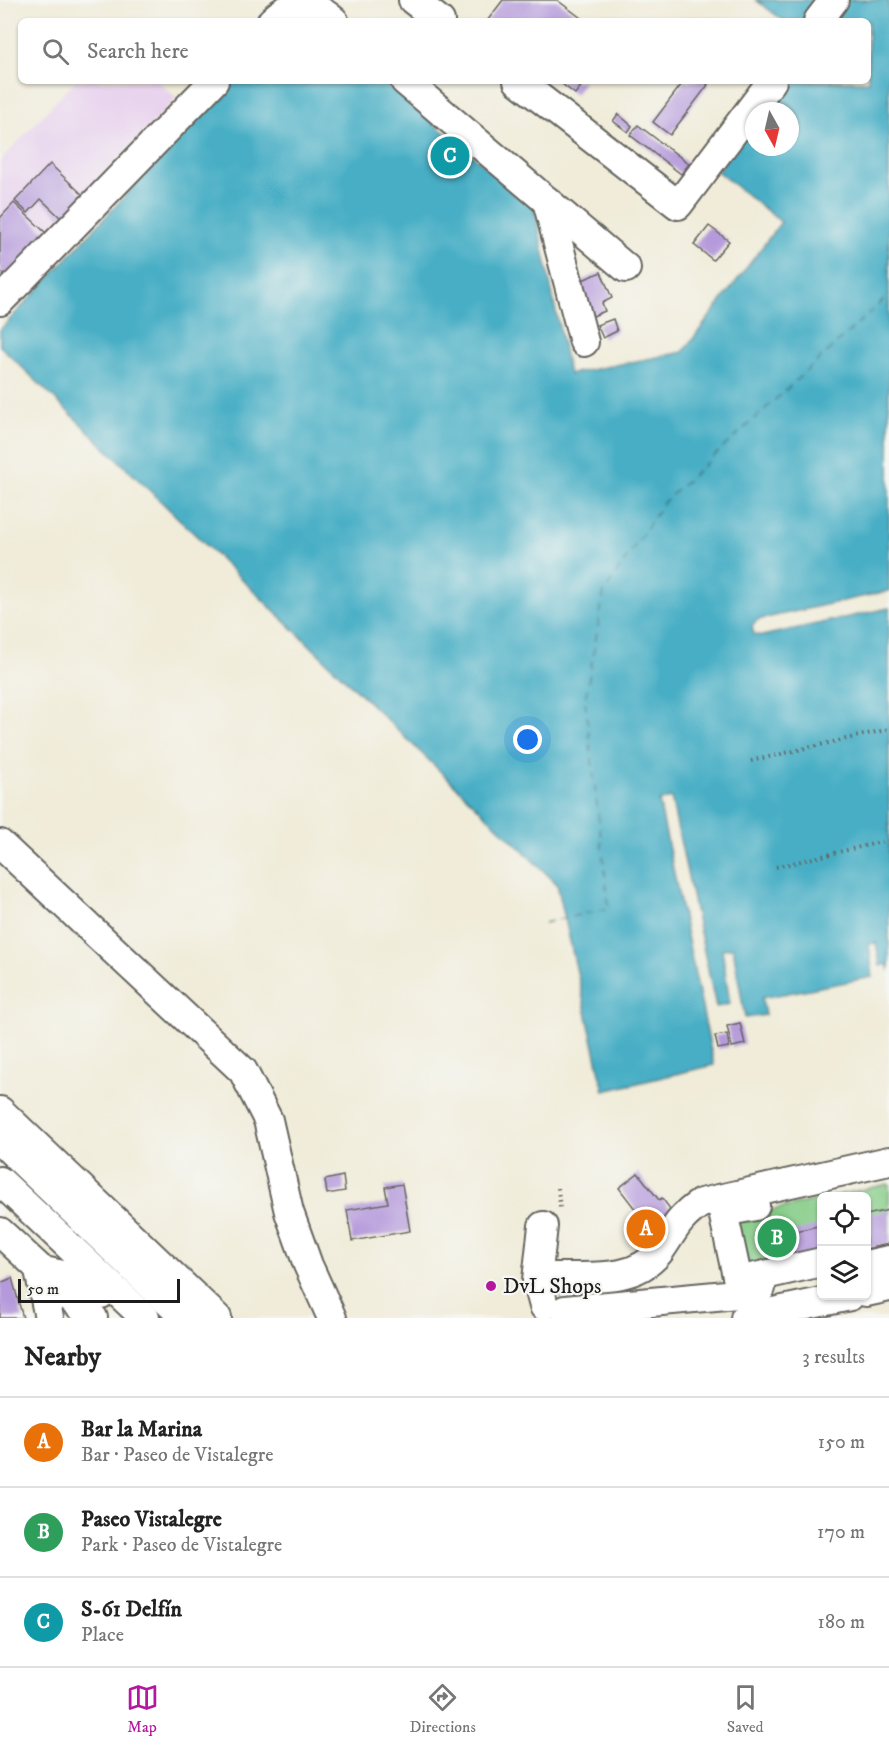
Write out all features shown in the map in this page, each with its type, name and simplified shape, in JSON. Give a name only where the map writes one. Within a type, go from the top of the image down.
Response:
[{"type":"street","points":[[412,0],[436,18]]},
{"type":"street","points":[[820,18],[834,0]]},
{"type":"street","points":[[276,18],[287,10],[299,6],[323,11],[331,18]]},
{"type":"street","points":[[0,301],[211,84]]},
{"type":"street","points":[[409,84],[617,261],[565,269]]},
{"type":"street","points":[[522,84],[678,205],[770,84]]},
{"type":"street","points":[[547,201],[584,342]]},
{"type":"street","points":[[0,844],[243,1071],[268,1120],[289,1212],[308,1265],[332,1318]]},
{"type":"street","points":[[0,1111],[217,1318]]},
{"type":"street","points":[[0,1140],[185,1318]]},
{"type":"street","points":[[555,1277],[625,1275],[637,1270],[650,1263],[678,1222],[701,1203],[889,1161]]},
{"type":"street","points":[[817,1263],[738,1281],[723,1212],[889,1178]]},
{"type":"street","points":[[0,1181],[137,1311]]},
{"type":"street","points":[[543,1226],[537,1280],[553,1313],[736,1294],[817,1276]]},
{"type":"street","points":[[0,1232],[93,1318]]},
{"type":"street","points":[[871,1251],[889,1247]]},
{"type":"street","points":[[871,1264],[889,1260]]},
{"type":"street","points":[[39,1270],[86,1280],[105,1299],[137,1311]]},
{"type":"street","points":[[39,1270],[49,1318]]},
{"type":"street","points":[[871,1291],[889,1287]]},
{"type":"street","points":[[745,1318],[831,1300]]},
{"type":"path","points":[[750,761],[889,729]]},
{"type":"path","points":[[776,867],[889,840]]},
{"type":"shaded area","points":[[72,84],[161,84],[176,98],[7,277],[0,271],[0,161]]},
{"type":"green space","points":[[889,1184],[889,1242],[871,1246],[871,1192],[851,1192]]},
{"type":"green space","points":[[817,1200],[817,1258],[740,1275],[728,1220]]},
{"type":"water","points":[[756,0],[819,0],[805,18],[780,18]]},
{"type":"water","points":[[848,0],[889,0],[889,591],[757,620],[752,627],[754,634],[762,636],[889,608],[889,972],[887,964],[880,966],[876,943],[869,944],[873,977],[762,998],[765,1015],[745,1018],[733,948],[722,949],[730,1004],[716,1007],[671,798],[659,801],[714,1065],[604,1091],[557,884],[0,346],[0,330],[229,84],[386,84],[534,206],[569,374],[683,352],[781,222],[717,171],[745,135],[745,156],[799,156],[799,102],[770,102],[784,84],[871,84],[871,18],[834,18]]},
{"type":"building","points":[[503,0],[557,0],[581,18],[489,18]]},
{"type":"building","points":[[562,84],[583,84],[575,94]]},
{"type":"building","points":[[682,84],[708,85],[670,135],[653,122]]},
{"type":"building","points":[[618,114],[632,126],[628,132],[613,121]]},
{"type":"building","points":[[638,125],[689,164],[681,174],[630,135]]},
{"type":"building","points":[[50,164],[84,196],[62,219],[41,199],[28,213],[15,201]]},
{"type":"building","points":[[14,203],[47,234],[7,277],[0,271],[0,218]]},
{"type":"building","points":[[709,226],[729,241],[713,260],[694,245]]},
{"type":"building","points":[[601,272],[612,298],[602,303],[605,311],[593,316],[578,282]]},
{"type":"building","points":[[613,319],[617,331],[603,338],[597,325]]},
{"type":"building","points":[[740,1023],[745,1044],[732,1047],[727,1026]]},
{"type":"building","points":[[727,1034],[729,1047],[718,1049],[715,1036]]},
{"type":"building","points":[[638,1173],[659,1200],[662,1198],[674,1214],[652,1231],[619,1188]]},
{"type":"building","points":[[343,1176],[345,1191],[327,1194],[325,1180]]},
{"type":"building","points":[[402,1184],[410,1231],[352,1241],[347,1210],[388,1203],[385,1187]]},
{"type":"building","points":[[889,1210],[889,1244],[871,1248],[871,1214]]},
{"type":"building","points":[[817,1226],[817,1260],[785,1268],[778,1235]]},
{"type":"building","points":[[12,1278],[23,1318],[0,1318],[0,1283]]},
{"type":"ferry route","points":[[544,923],[609,908],[585,701],[604,592],[664,502],[889,295]]},
{"type":"place","name":"S-61 Delfín","points":[[450,156]]},
{"type":"place","name":"Bar la Marina","points":[[646,1229]]},
{"type":"place","name":"Paseo Vistalegre","points":[[777,1238]]},
{"type":"place","name":"DvL Shops","points":[[491,1286]]}]
